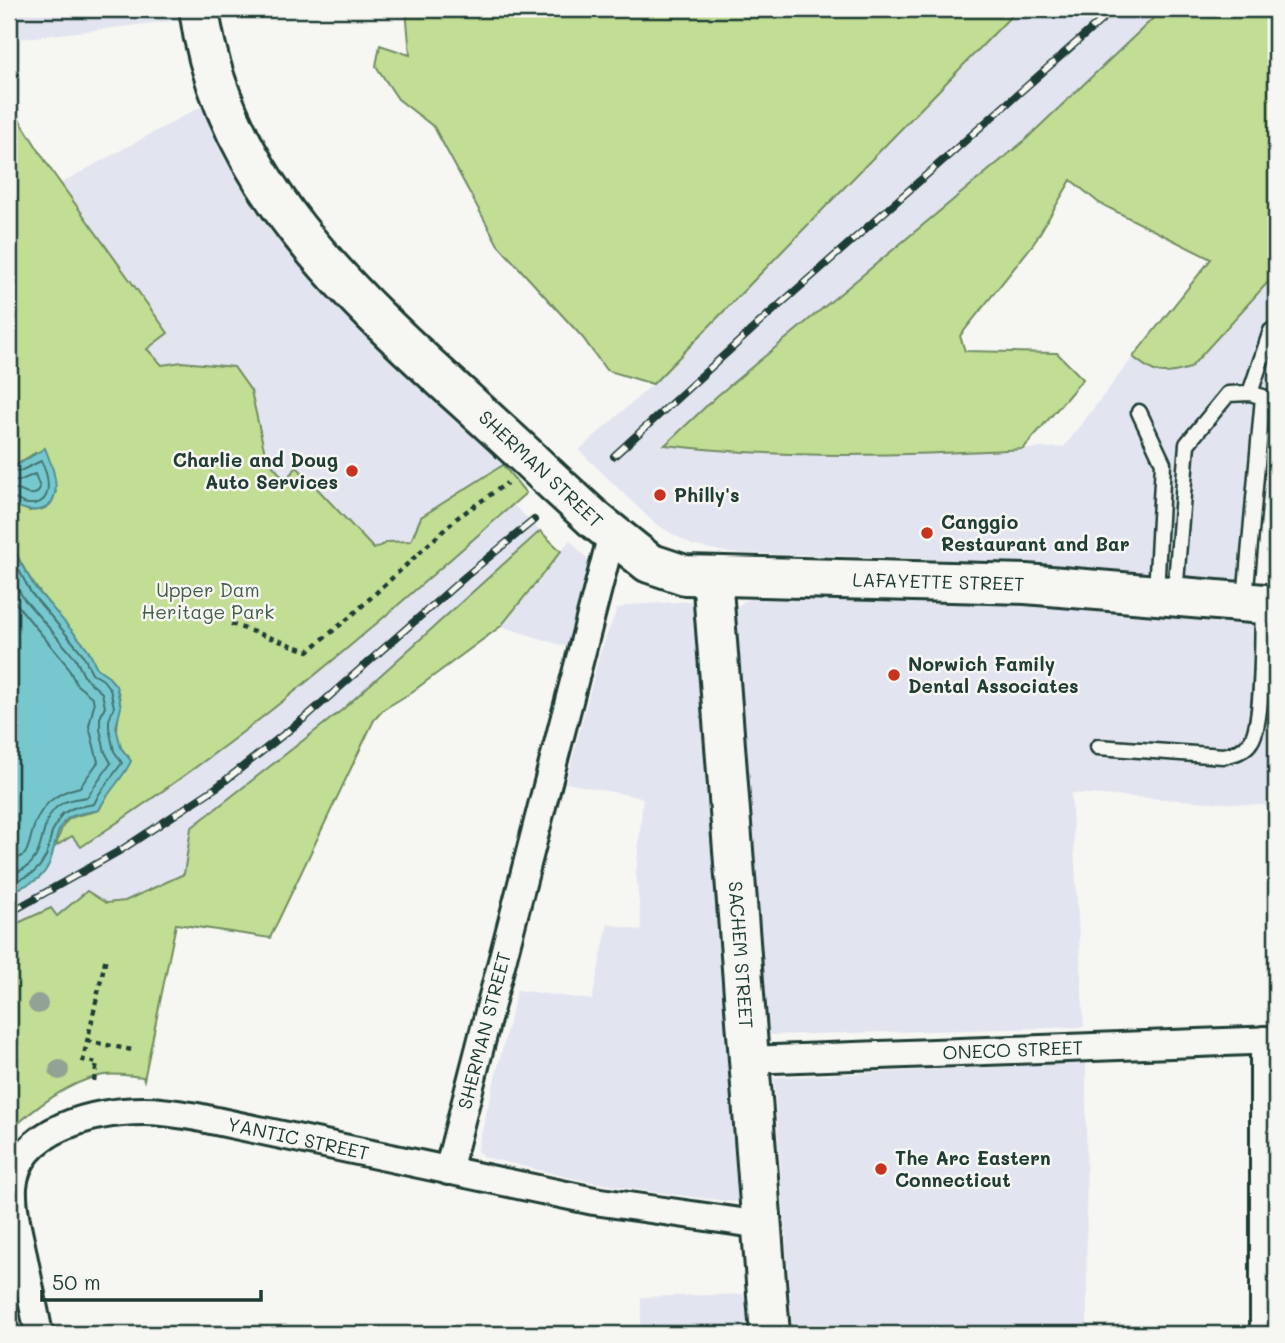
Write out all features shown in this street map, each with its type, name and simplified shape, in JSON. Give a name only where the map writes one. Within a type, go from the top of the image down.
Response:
[{"type":"street","name":"SHERMAN STREET","points":[[199,9],[212,69],[230,117],[256,169],[282,210],[320,257],[363,303],[603,527],[448,1171]]},
{"type":"street","name":"LAFAYETTE STREET","points":[[603,527],[637,555],[660,568],[685,575],[1026,584],[1261,604]]},
{"type":"street","name":"SACHEM STREET","points":[[712,576],[770,1334]]},
{"type":"street","name":"ONECO STREET","points":[[749,1060],[1270,1040]]},
{"type":"street","points":[[1264,1334],[1270,1040]]},
{"type":"street","name":"YANTIC STREET","points":[[39,1334],[16,1217],[14,1182],[23,1160],[34,1146],[64,1126],[120,1112],[166,1112],[209,1119],[594,1200],[762,1225]]},
{"type":"lane","points":[[1250,393],[1271,331]]},
{"type":"lane","points":[[1098,747],[1223,756],[1235,754],[1252,740],[1259,717],[1263,397],[1250,393],[1228,394],[1187,444],[1165,596]]},
{"type":"lane","points":[[1139,412],[1163,463],[1165,596]]},
{"type":"path","points":[[231,624],[308,651],[350,617],[457,518],[496,489],[541,470]]},
{"type":"path","points":[[94,1081],[97,1063],[83,1060],[106,957]]},
{"type":"path","points":[[87,1041],[132,1050]]},
{"type":"shaded area","points":[[9,9],[178,9],[180,20],[9,40]]},
{"type":"shaded area","points":[[1018,9],[1163,9],[1024,141],[717,396],[666,445],[780,454],[901,455],[1064,447],[1133,357],[1152,372],[1190,368],[1268,282],[1276,283],[1276,397],[1255,583],[1032,564],[730,553],[692,545],[654,523],[579,450],[653,384]]},
{"type":"shaded area","points":[[202,106],[219,148],[241,187],[297,262],[348,316],[503,465],[526,493],[513,504],[546,537],[456,622],[449,615],[342,710],[191,828],[184,874],[125,901],[106,903],[87,891],[57,916],[51,908],[9,927],[9,893],[38,879],[52,859],[56,846],[72,836],[82,847],[122,820],[243,732],[379,621],[85,392],[168,333],[61,183]]},
{"type":"shaded area","points":[[570,540],[587,559],[589,566],[567,647],[501,626]]},
{"type":"shaded area","points":[[910,597],[1273,620],[1273,806],[1071,793],[1084,1027],[769,1035],[737,607],[750,599]]},
{"type":"shaded area","points":[[696,601],[741,1197],[734,1202],[576,1179],[484,1157],[477,1151],[517,990],[592,1000],[608,924],[642,931],[636,875],[643,798],[566,783],[600,653],[617,609],[629,605]]},
{"type":"shaded area","points":[[1086,1063],[1087,1334],[793,1334],[774,1079]]},
{"type":"shaded area","points":[[749,1294],[752,1334],[641,1334],[641,1297]]},
{"type":"green space","points":[[406,9],[1018,9],[653,384],[606,370],[583,338],[498,245],[434,127],[398,99],[376,66],[380,45],[410,55]]},
{"type":"green space","points":[[1163,9],[1276,9],[1276,283],[1268,282],[1190,368],[1159,373],[1133,357],[1211,259],[1099,203],[1071,180],[1034,243],[960,336],[965,351],[1057,353],[1083,379],[1023,449],[844,455],[754,453],[665,445],[717,396],[1024,141]]},
{"type":"green space","name":"Upper Dam Heritage Park","points":[[9,103],[53,173],[168,333],[147,349],[162,365],[182,362],[234,367],[251,391],[266,458],[285,480],[297,467],[374,549],[388,542],[411,541],[421,517],[503,465],[526,493],[284,700],[184,776],[81,847],[72,836],[56,846],[62,827],[75,816],[99,810],[129,757],[118,740],[120,705],[116,687],[95,666],[84,645],[31,579],[22,565],[8,530],[9,502],[29,511],[38,510],[56,492],[35,453],[9,469]]},
{"type":"green space","points":[[540,531],[561,551],[501,626],[409,694],[384,709],[374,720],[270,938],[176,924],[144,1080],[143,1077],[109,1074],[78,1083],[40,1105],[9,1132],[9,927],[51,908],[57,916],[87,891],[106,903],[125,901],[184,874],[191,828],[342,710]]},
{"type":"water","points":[[45,448],[55,482],[52,501],[43,509],[36,510],[9,502],[9,455],[16,466]]},
{"type":"water","points":[[9,534],[21,564],[36,589],[87,648],[97,668],[116,686],[121,707],[116,727],[121,748],[131,761],[99,810],[74,815],[62,825],[49,864],[39,878],[9,893]]},
{"type":"railway","points":[[614,456],[768,315],[1114,9]]},
{"type":"railway","points":[[9,913],[121,850],[217,787],[307,716],[534,520]]},
{"type":"place","name":"Charlie and Doug Auto Services","points":[[352,471]]},
{"type":"place","name":"Philly's","points":[[660,495]]},
{"type":"place","name":"Canggio Restaurant and Bar","points":[[927,533]]},
{"type":"place","name":"Norwich Family Dental Associates","points":[[894,675]]},
{"type":"place","name":"The Arc Eastern Connecticut","points":[[881,1169]]}]
